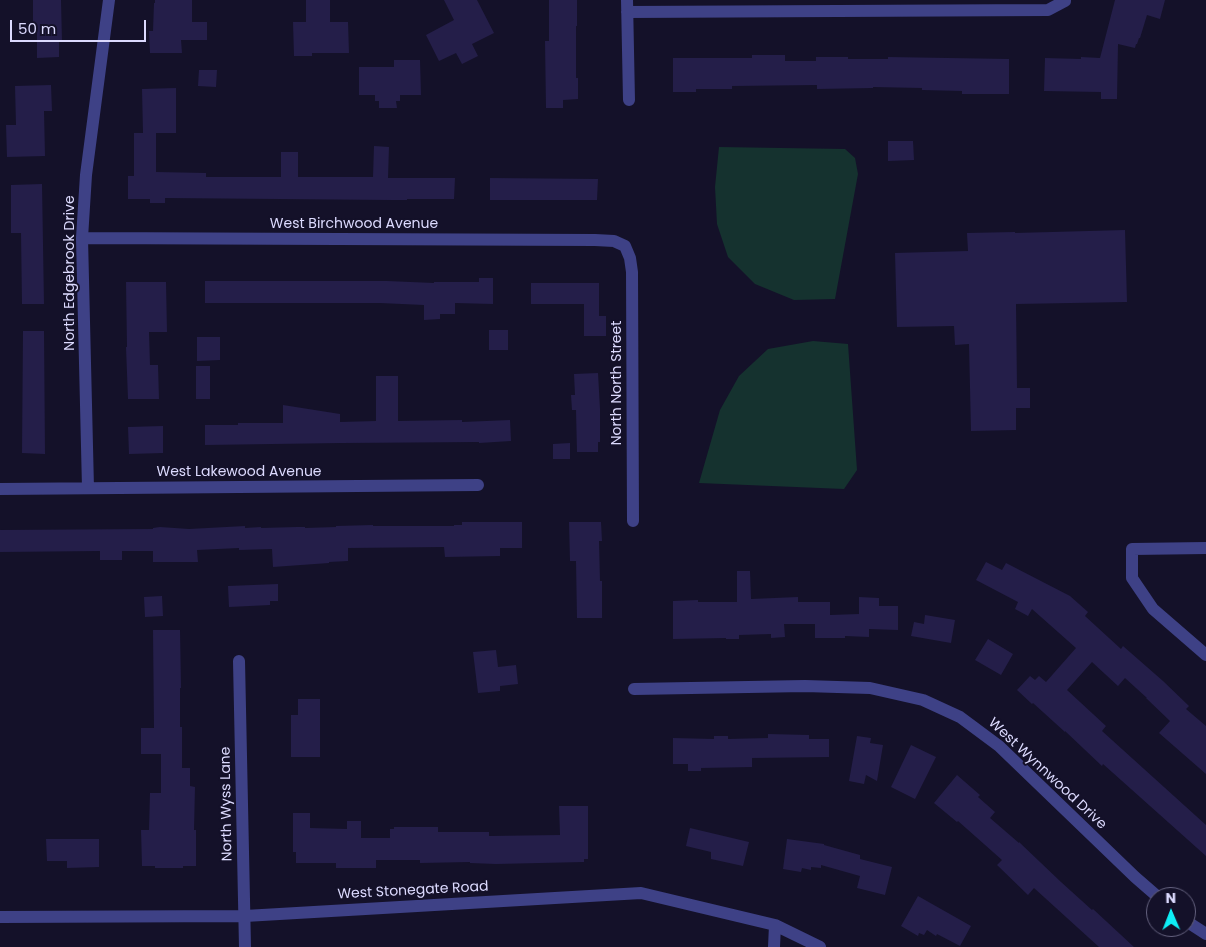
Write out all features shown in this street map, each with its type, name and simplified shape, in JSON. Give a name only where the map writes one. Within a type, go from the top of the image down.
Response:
[{"type":"street","name":"North Edgebrook Drive","points":[[88,488],[82,238],[86,175],[109,0]]},
{"type":"street","points":[[628,100],[627,6],[1048,10],[1065,1]]},
{"type":"street","name":"West Birchwood Avenue","points":[[82,238],[614,240],[625,246]]},
{"type":"street","name":"North North Street","points":[[625,246],[630,258],[632,272],[633,520]]},
{"type":"street","name":"West Lakewood Avenue","points":[[0,489],[478,485]]},
{"type":"street","points":[[1206,548],[1132,549],[1132,578],[1153,609],[1206,655]]},
{"type":"street","name":"North Wyss Lane","points":[[239,661],[245,947]]},
{"type":"street","name":"West Wynnwood Drive","points":[[634,689],[805,686],[870,688],[922,700],[960,717],[999,746],[1146,887]]},
{"type":"street","name":"West Stonegate Road","points":[[0,917],[245,916],[641,893],[775,925],[820,947]]},
{"type":"street","points":[[774,947],[775,925]]},
{"type":"green space","points":[[719,147],[845,149],[855,158],[858,174],[835,299],[794,300],[755,284],[728,257],[717,224],[715,187]]},
{"type":"green space","points":[[813,341],[848,344],[857,470],[844,489],[699,483],[720,410],[739,376],[768,349]]},
{"type":"building","points":[[33,0],[61,0],[62,42],[59,42],[59,57],[37,58],[37,32],[33,32]]},
{"type":"building","points":[[155,0],[192,0],[192,22],[207,22],[207,40],[181,40],[182,53],[150,53],[149,31],[153,31]]},
{"type":"building","points":[[306,0],[330,0],[330,22],[348,22],[349,53],[312,53],[312,56],[294,56],[293,22],[306,22]]},
{"type":"building","points":[[444,0],[477,0],[494,33],[472,44],[478,56],[462,64],[456,53],[439,61],[426,35],[454,20]]},
{"type":"building","points":[[549,0],[577,0],[576,78],[578,78],[578,99],[563,100],[563,108],[546,108],[545,41],[549,41]]},
{"type":"building","points":[[1115,0],[1165,0],[1160,19],[1147,15],[1135,48],[1118,44],[1117,99],[1101,99],[1101,92],[1044,91],[1045,58],[1100,58]]},
{"type":"building","points":[[752,55],[785,55],[785,61],[816,61],[816,57],[848,57],[848,59],[888,59],[888,57],[1009,59],[1009,94],[962,94],[962,91],[922,90],[922,88],[817,89],[817,85],[732,86],[732,89],[696,89],[696,92],[673,92],[673,58],[752,58]]},
{"type":"building","points":[[394,60],[420,60],[421,95],[400,95],[400,101],[396,101],[397,108],[379,108],[379,101],[375,101],[375,95],[359,95],[359,67],[394,67]]},
{"type":"building","points":[[199,70],[217,70],[216,87],[198,86]]},
{"type":"building","points":[[51,85],[52,111],[44,111],[45,156],[7,157],[6,125],[16,125],[15,86]]},
{"type":"building","points":[[176,88],[176,133],[156,133],[156,172],[206,173],[206,177],[281,177],[281,152],[298,152],[298,177],[373,177],[374,146],[389,147],[388,178],[455,178],[454,199],[165,198],[165,203],[150,203],[150,199],[128,199],[128,176],[134,176],[134,133],[143,133],[142,89]]},
{"type":"building","points":[[888,141],[913,141],[914,160],[888,161]]},
{"type":"building","points":[[490,178],[598,179],[597,200],[490,200]]},
{"type":"building","points":[[42,184],[44,304],[22,304],[21,233],[11,233],[11,185]]},
{"type":"building","points":[[1125,230],[1127,302],[1016,304],[1017,388],[1030,388],[1030,408],[1016,408],[1016,430],[971,431],[969,344],[955,345],[954,326],[897,327],[895,253],[968,251],[967,233]]},
{"type":"building","points":[[479,278],[493,278],[493,304],[455,303],[455,314],[440,314],[440,319],[424,320],[424,305],[380,303],[205,303],[205,281],[387,281],[434,283],[479,282]]},
{"type":"building","points":[[126,282],[166,282],[167,332],[149,332],[150,365],[158,365],[159,399],[128,399]]},
{"type":"building","points":[[531,283],[599,283],[599,316],[606,316],[606,336],[584,336],[584,304],[531,304]]},
{"type":"building","points":[[489,330],[508,330],[508,350],[489,350]]},
{"type":"building","points":[[23,331],[44,331],[45,454],[22,453]]},
{"type":"building","points":[[197,337],[220,337],[220,360],[197,361]]},
{"type":"building","points":[[196,366],[210,366],[210,399],[196,399]]},
{"type":"building","points":[[598,373],[600,442],[598,442],[598,452],[577,452],[576,410],[572,410],[571,395],[575,395],[574,374]]},
{"type":"building","points":[[376,376],[398,376],[398,421],[462,420],[462,422],[510,420],[511,441],[479,443],[205,445],[205,425],[283,423],[283,405],[340,414],[340,422],[376,421]]},
{"type":"building","points":[[163,426],[163,453],[129,454],[128,427]]},
{"type":"building","points":[[570,443],[570,459],[553,459],[553,444]]},
{"type":"building","points":[[462,522],[522,522],[522,548],[500,548],[500,556],[445,557],[444,547],[348,548],[348,561],[273,567],[272,549],[197,550],[198,562],[153,562],[153,551],[122,551],[122,560],[100,560],[100,551],[0,552],[0,530],[153,529],[160,527],[189,529],[245,526],[245,528],[305,528],[373,525],[454,526],[462,525]]},
{"type":"building","points":[[569,522],[601,522],[602,541],[599,541],[602,618],[577,618],[576,561],[570,561]]},
{"type":"building","points":[[986,562],[1002,570],[1006,563],[1070,596],[1088,612],[1085,616],[1121,649],[1123,646],[1163,681],[1189,706],[1186,709],[1206,726],[1206,774],[1159,733],[1170,721],[1125,678],[1118,686],[1092,662],[1067,690],[1106,726],[1102,731],[1206,825],[1206,856],[1017,690],[1030,676],[1035,680],[1039,676],[1046,682],[1076,648],[1032,609],[1028,616],[1015,609],[1018,602],[976,580]]},
{"type":"building","points":[[737,571],[750,571],[751,599],[798,597],[798,602],[830,602],[830,615],[859,614],[859,597],[879,598],[879,606],[898,606],[898,630],[869,629],[869,637],[815,638],[815,624],[784,624],[785,637],[771,638],[771,634],[739,635],[739,639],[673,639],[673,601],[737,602]]},
{"type":"building","points":[[278,584],[278,601],[270,601],[270,605],[229,607],[228,586]]},
{"type":"building","points":[[162,596],[163,616],[145,617],[144,597]]},
{"type":"building","points":[[925,615],[955,620],[951,643],[911,636],[914,622],[924,624]]},
{"type":"building","points":[[153,630],[180,630],[182,768],[190,768],[190,786],[195,787],[194,830],[196,830],[196,866],[155,868],[155,866],[142,866],[141,830],[149,830],[150,793],[161,793],[161,754],[141,754],[141,728],[154,728]]},
{"type":"building","points":[[988,639],[1013,654],[1001,675],[975,660]]},
{"type":"building","points":[[496,650],[498,667],[516,665],[518,684],[500,686],[500,691],[478,693],[473,652]]},
{"type":"building","points":[[298,699],[320,699],[320,757],[291,757],[291,715],[298,715]]},
{"type":"building","points":[[768,734],[809,735],[809,739],[829,739],[829,757],[752,758],[752,767],[701,768],[701,771],[688,771],[688,764],[673,764],[673,738],[714,739],[714,736],[728,736],[728,739],[768,738]]},
{"type":"building","points":[[857,736],[871,738],[870,743],[883,745],[877,781],[866,775],[864,784],[849,781]]},
{"type":"building","points":[[911,745],[936,757],[915,799],[891,787]]},
{"type":"building","points":[[957,775],[980,795],[978,797],[995,812],[990,818],[1134,947],[1099,947],[1034,888],[1028,895],[997,865],[1002,860],[958,821],[934,803]]},
{"type":"building","points":[[559,806],[588,806],[588,859],[584,859],[584,862],[496,864],[470,862],[420,863],[420,860],[376,860],[376,868],[336,868],[336,863],[296,863],[296,852],[293,852],[293,813],[310,813],[310,828],[347,829],[347,821],[361,821],[361,838],[390,838],[390,829],[394,829],[394,827],[438,827],[438,832],[489,832],[489,836],[560,835]]},
{"type":"building","points":[[690,828],[749,842],[743,866],[711,859],[711,852],[686,846]]},
{"type":"building","points":[[46,839],[99,839],[99,867],[67,868],[67,861],[47,861]]},
{"type":"building","points":[[787,839],[824,844],[860,855],[860,859],[892,867],[885,895],[857,888],[860,876],[821,865],[821,868],[811,867],[811,870],[802,868],[801,872],[783,869]]},
{"type":"building","points":[[918,896],[971,926],[960,946],[927,930],[924,935],[919,933],[918,936],[901,926]]}]
